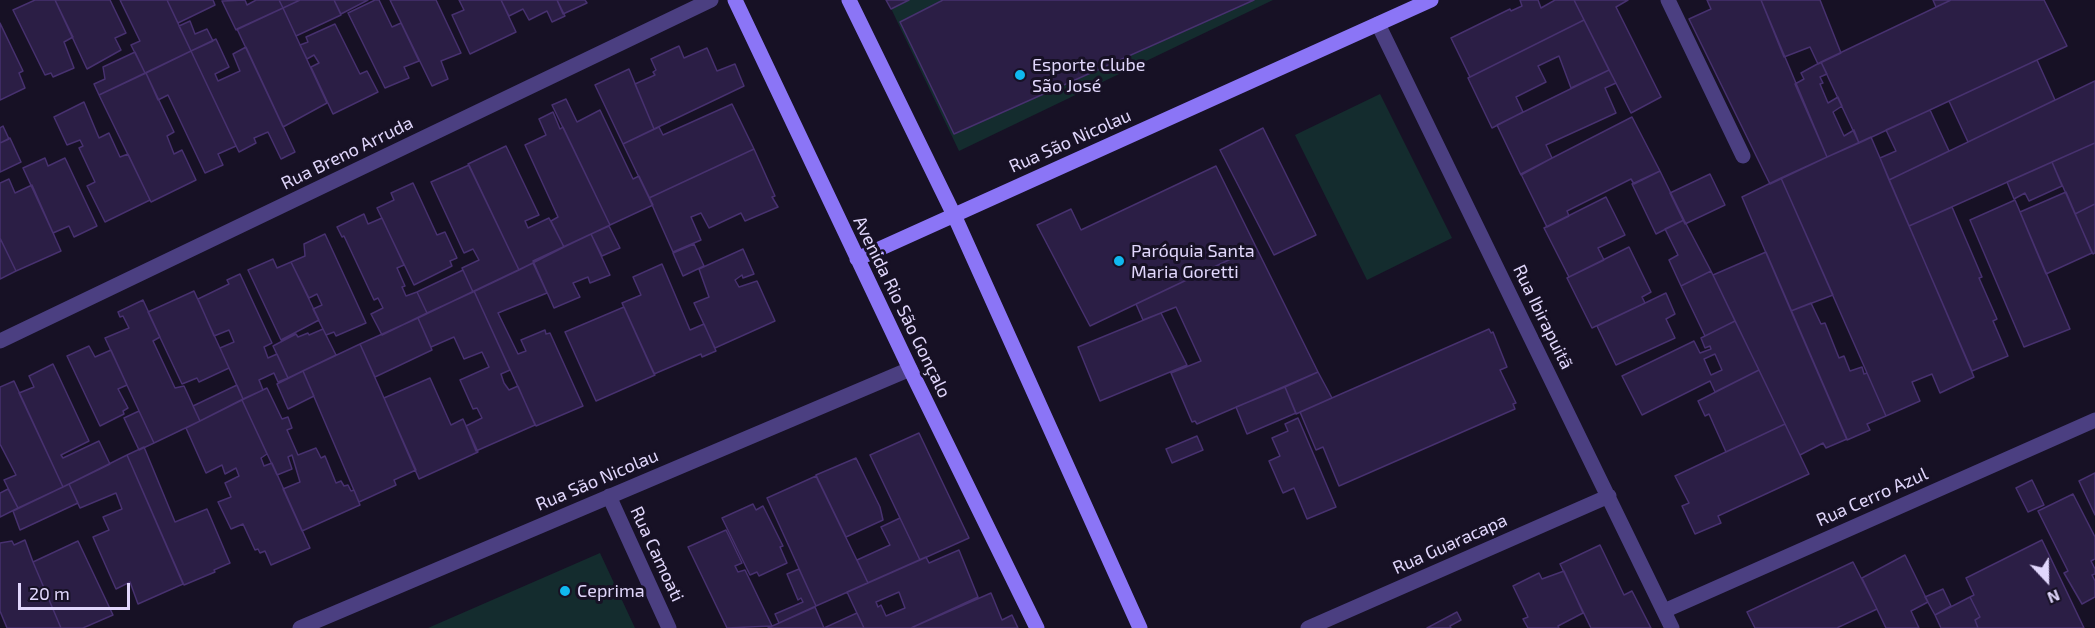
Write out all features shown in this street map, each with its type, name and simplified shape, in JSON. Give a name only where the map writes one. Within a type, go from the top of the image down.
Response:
[{"type":"street","name":"Rua Breno Arruda","points":[[0,341],[711,0]]},
{"type":"street","name":"Avenida Rio São Gonçalo","points":[[735,0],[857,259],[1037,628]]},
{"type":"street","points":[[849,0],[954,215],[1140,628]]},
{"type":"street","name":"Rua São Nicolau","points":[[857,259],[1431,0]]},
{"type":"street","points":[[1668,0],[1743,156]]},
{"type":"street","name":"Rua Ibirapuitã","points":[[1378,24],[1672,628]]},
{"type":"street","name":"Rua São Nicolau","points":[[300,628],[910,369]]},
{"type":"street","name":"Rua Cerro Azul","points":[[1664,611],[2095,420]]},
{"type":"street","name":"Rua Camoati","points":[[609,496],[669,628]]},
{"type":"street","name":"Rua Guaracapa","points":[[1308,628],[1609,496]]},
{"type":"green space","name":"Esporte Clube São José","points":[[887,0],[1273,0],[959,151]]},
{"type":"green space","points":[[1380,94],[1452,238],[1367,280],[1295,135]]},
{"type":"green space","name":"Ceprima","points":[[600,553],[635,628],[428,628]]},
{"type":"building","points":[[35,0],[55,0],[73,37],[64,42],[74,68],[53,77],[51,73],[45,75],[13,10]]},
{"type":"building","points":[[55,0],[110,0],[126,33],[115,38],[121,50],[87,69]]},
{"type":"building","points":[[120,0],[167,0],[191,51],[145,73],[131,45],[140,41]]},
{"type":"building","points":[[167,0],[213,0],[215,5],[178,23]]},
{"type":"building","points":[[245,0],[247,5],[256,0],[279,0],[283,8],[236,30],[222,1]]},
{"type":"building","points":[[279,0],[300,0],[283,8]]},
{"type":"building","points":[[300,0],[334,0],[341,15],[296,36],[283,8]]},
{"type":"building","points":[[334,0],[368,0],[341,14]]},
{"type":"building","points":[[379,0],[392,27],[401,23],[419,61],[404,67],[409,78],[385,88],[348,13]]},
{"type":"building","points":[[390,0],[436,0],[461,53],[441,61],[448,79],[432,86]]},
{"type":"building","points":[[459,0],[501,0],[516,32],[470,54],[452,15],[464,10]]},
{"type":"building","points":[[501,0],[557,0],[565,16],[552,22],[547,11],[529,20],[523,9],[509,16]]},
{"type":"building","points":[[557,0],[585,0],[587,3],[563,14]]},
{"type":"building","points":[[886,0],[909,0],[891,9]]},
{"type":"building","name":"Esporte Clube São José","points":[[943,0],[1254,0],[954,134],[900,22]]},
{"type":"building","points":[[1520,0],[1538,0],[1541,8],[1555,0],[1574,0],[1584,20],[1470,77],[1451,38],[1510,9],[1511,11],[1522,6]]},
{"type":"building","points":[[1574,0],[1628,0],[1616,7],[1661,97],[1631,113]]},
{"type":"building","points":[[1707,0],[1761,0],[1827,157],[1770,184],[1689,19],[1711,9]]},
{"type":"building","points":[[1761,0],[1820,0],[1841,53],[1818,64],[1810,47],[1784,57]]},
{"type":"building","points":[[1933,0],[1951,0],[1936,7]]},
{"type":"building","points":[[1951,0],[2044,0],[2067,46],[1859,143],[1821,62]]},
{"type":"building","points":[[283,8],[327,103],[283,127],[237,29]]},
{"type":"building","points":[[1584,20],[1609,70],[1571,88],[1559,56],[1538,66],[1546,82],[1516,97],[1523,112],[1492,128],[1468,78]]},
{"type":"building","points":[[190,21],[195,34],[207,29],[213,41],[191,51],[179,26]]},
{"type":"building","points":[[0,23],[23,71],[19,73],[25,88],[0,100]]},
{"type":"building","points":[[335,24],[360,74],[367,71],[378,92],[333,114],[311,67],[319,63],[314,55],[307,59],[300,45],[308,42],[306,37]]},
{"type":"building","points":[[216,39],[229,67],[215,74],[218,81],[240,71],[233,54],[246,47],[295,152],[281,159],[268,132],[254,138],[256,143],[239,152],[191,51]]},
{"type":"building","points":[[679,46],[684,58],[707,48],[717,71],[735,64],[744,86],[654,129],[635,84],[655,75],[653,72],[656,70],[651,59]]},
{"type":"building","points":[[191,51],[236,146],[218,154],[223,165],[205,173],[168,95],[158,100],[146,73]]},
{"type":"building","points":[[135,52],[145,73],[99,95],[94,84],[105,79],[103,67]]},
{"type":"building","points":[[2037,60],[2055,100],[1968,142],[1949,101]]},
{"type":"building","points":[[1821,62],[1827,74],[1820,77],[1823,83],[1820,84],[1828,103],[1838,97],[1842,106],[1833,112],[1844,136],[1854,130],[1859,143],[1827,157],[1795,84],[1804,79],[1801,73]]},
{"type":"building","points":[[629,69],[654,129],[623,144],[595,85]]},
{"type":"building","points":[[1609,70],[1616,83],[1605,88],[1616,113],[1546,145],[1552,158],[1521,175],[1497,125]]},
{"type":"building","points":[[146,73],[174,132],[167,136],[174,154],[182,150],[196,180],[151,202],[99,95]]},
{"type":"building","points":[[2095,81],[2095,143],[1909,226],[1889,180]]},
{"type":"building","points":[[566,99],[577,122],[600,110],[633,179],[639,176],[653,205],[610,225],[552,105]]},
{"type":"building","points":[[84,102],[99,138],[109,133],[120,157],[128,154],[150,200],[105,222],[87,186],[95,182],[79,148],[83,146],[80,140],[67,145],[54,117]]},
{"type":"building","points":[[732,104],[754,149],[649,198],[623,144],[659,127],[663,135]]},
{"type":"building","points":[[1930,110],[1949,151],[1889,180],[1880,158],[1896,151],[1886,130]]},
{"type":"building","points":[[553,112],[560,129],[563,127],[610,225],[564,247],[551,221],[558,217],[525,145],[546,135],[539,119]]},
{"type":"building","points":[[1632,117],[1660,171],[1634,184],[1631,179],[1567,211],[1569,216],[1547,227],[1521,174]]},
{"type":"building","points":[[3,126],[9,139],[0,143],[0,128]]},
{"type":"building","points":[[1263,128],[1316,235],[1274,255],[1220,150]]},
{"type":"building","points":[[1871,137],[1974,377],[1940,393],[1932,374],[1912,382],[1920,401],[1886,416],[1781,178]]},
{"type":"building","points":[[10,138],[21,162],[0,172],[0,143]]},
{"type":"building","points":[[2095,143],[2095,204],[2075,214],[2052,162]]},
{"type":"building","points":[[506,146],[539,215],[525,221],[528,228],[549,218],[564,247],[519,270],[468,164]]},
{"type":"building","points":[[754,149],[778,207],[745,221],[741,213],[709,228],[701,213],[691,217],[701,240],[673,252],[649,198]]},
{"type":"building","points":[[45,158],[48,166],[65,158],[97,226],[74,237],[69,226],[53,233],[23,168]]},
{"type":"building","points":[[2052,162],[2062,186],[2029,201],[2025,193],[2014,199],[2007,182]]},
{"type":"building","points":[[469,165],[519,270],[473,292],[462,268],[479,260],[473,249],[464,253],[431,182]]},
{"type":"building","points":[[1216,166],[1256,247],[1090,326],[1037,225],[1071,209],[1081,230]]},
{"type":"building","points":[[1660,171],[1684,220],[1656,234],[1632,184]]},
{"type":"building","points":[[1710,174],[1725,205],[1685,224],[1670,193]]},
{"type":"building","points":[[1781,178],[1833,295],[1791,311],[1742,197]]},
{"type":"building","points":[[9,179],[15,193],[32,185],[61,251],[16,271],[0,238],[0,183]]},
{"type":"building","points":[[413,183],[437,235],[445,232],[457,258],[450,261],[452,266],[414,285],[377,208],[394,200],[391,193]]},
{"type":"building","points":[[2066,192],[2092,253],[2046,274],[2020,212]]},
{"type":"building","points":[[1606,197],[1625,235],[1598,248],[1604,260],[1569,277],[1544,228]]},
{"type":"building","points":[[2015,200],[2070,329],[2024,347],[1970,220]]},
{"type":"building","points":[[2095,204],[2095,253],[2093,254],[2075,214]]},
{"type":"building","points":[[1952,207],[1982,277],[1979,278],[1997,319],[1993,321],[2008,356],[1972,371],[1909,226]]},
{"type":"building","points":[[364,214],[368,224],[382,218],[404,265],[397,268],[405,286],[402,287],[406,296],[417,292],[427,313],[382,335],[371,314],[383,308],[378,298],[374,300],[344,236],[342,237],[337,227]]},
{"type":"building","points":[[1684,220],[1711,271],[1681,286],[1669,260],[1678,255],[1665,229]]},
{"type":"building","points":[[609,226],[620,248],[602,256],[591,234]]},
{"type":"building","points":[[325,234],[366,323],[336,336],[334,332],[326,335],[313,309],[322,305],[317,294],[309,298],[291,262],[305,256],[304,244]]},
{"type":"building","points":[[591,234],[610,275],[590,283],[588,277],[573,283],[580,297],[554,308],[533,261]]},
{"type":"building","points":[[0,238],[16,271],[0,279]]},
{"type":"building","points":[[694,244],[704,266],[683,276],[673,253]]},
{"type":"building","points":[[1256,247],[1318,372],[1197,424],[1195,421],[1192,422],[1171,373],[1201,361],[1176,307],[1143,320],[1136,304]]},
{"type":"building","points":[[1629,247],[1651,292],[1642,297],[1645,303],[1592,328],[1567,278]]},
{"type":"building","points":[[743,249],[754,274],[743,278],[742,275],[735,280],[739,287],[757,281],[775,321],[715,348],[694,303],[709,297],[699,269]]},
{"type":"building","points":[[1766,252],[1847,439],[1826,448],[1823,443],[1800,455],[1713,275]]},
{"type":"building","points":[[273,259],[277,268],[291,262],[319,320],[281,340],[248,270]]},
{"type":"building","points":[[533,263],[547,293],[498,313],[518,354],[526,351],[521,340],[545,330],[546,334],[550,333],[583,406],[536,426],[474,291]]},
{"type":"building","points":[[662,264],[690,330],[704,324],[716,351],[702,357],[701,354],[654,374],[622,303],[641,295],[633,277]]},
{"type":"building","points":[[463,270],[473,292],[427,313],[417,292]]},
{"type":"building","points":[[1711,271],[1735,321],[1705,336],[1681,286]]},
{"type":"building","points":[[240,274],[272,343],[264,347],[268,358],[277,354],[288,378],[278,382],[274,373],[259,380],[263,390],[243,399],[220,348],[234,342],[229,330],[214,336],[198,299],[229,284],[227,280]]},
{"type":"building","points":[[194,291],[229,368],[199,382],[197,378],[182,384],[148,312]]},
{"type":"building","points":[[474,291],[510,370],[501,374],[504,383],[509,390],[518,386],[535,425],[476,451],[466,426],[482,418],[477,408],[473,409],[460,380],[489,367],[482,352],[464,359],[454,337],[431,347],[418,318]]},
{"type":"building","points":[[1666,293],[1675,314],[1666,319],[1675,338],[1616,365],[1597,326]]},
{"type":"building","points":[[143,300],[160,337],[153,341],[175,388],[184,386],[200,421],[154,443],[105,338],[129,328],[123,316],[120,317],[118,312]]},
{"type":"building","points":[[1811,303],[1821,324],[1825,323],[1839,358],[1844,356],[1850,371],[1862,367],[1864,374],[1867,373],[1886,416],[1867,424],[1870,430],[1847,440],[1791,311]]},
{"type":"building","points":[[624,307],[655,375],[596,401],[565,332]]},
{"type":"building","points":[[1161,313],[1187,365],[1100,401],[1078,347]]},
{"type":"building","points":[[418,318],[432,350],[375,377],[360,344]]},
{"type":"building","points":[[1735,321],[1759,370],[1715,392],[1710,381],[1642,415],[1622,376],[1694,341],[1700,353],[1711,349],[1710,346],[1705,348],[1701,338]],"holes":[[[1715,354],[1722,370],[1711,375],[1704,359]]]},
{"type":"building","points":[[323,329],[336,355],[288,378],[273,346],[296,334],[298,337],[308,333],[309,335]]},
{"type":"building","points":[[1489,329],[1491,333],[1493,332],[1507,367],[1500,370],[1516,403],[1513,404],[1515,409],[1339,486],[1323,447],[1316,450],[1300,412]]},
{"type":"building","points":[[360,344],[416,470],[394,480],[396,485],[359,502],[303,371]]},
{"type":"building","points":[[89,346],[95,357],[111,350],[127,385],[118,389],[128,408],[123,411],[124,414],[100,426],[67,356]]},
{"type":"building","points":[[53,364],[89,441],[61,455],[63,458],[99,441],[110,464],[63,487],[19,393],[34,387],[29,376]]},
{"type":"building","points":[[1759,370],[1785,424],[1726,452],[1709,414],[1705,416],[1698,401]]},
{"type":"building","points":[[303,371],[314,396],[288,409],[277,384]]},
{"type":"building","points":[[1318,372],[1332,398],[1296,414],[1285,387]]},
{"type":"building","points":[[430,378],[451,425],[463,419],[478,452],[419,479],[384,398]]},
{"type":"building","points":[[14,381],[63,487],[18,508],[4,480],[16,475],[0,444],[0,387]]},
{"type":"building","points":[[237,385],[243,399],[200,421],[193,406]]},
{"type":"building","points":[[1285,387],[1296,413],[1247,434],[1236,407]]},
{"type":"building","points":[[267,388],[282,419],[288,417],[292,428],[287,430],[298,455],[316,448],[321,458],[325,456],[336,483],[341,481],[344,486],[348,485],[351,491],[354,490],[360,505],[302,531],[283,489],[300,482],[292,455],[288,457],[292,469],[277,475],[242,400]]},
{"type":"building","points":[[242,400],[267,454],[261,458],[264,466],[272,463],[310,548],[271,565],[265,551],[260,553],[258,549],[255,550],[243,524],[231,529],[218,502],[231,497],[225,483],[239,476],[236,468],[225,474],[222,465],[206,473],[186,428]]},
{"type":"building","points":[[139,411],[154,443],[139,450],[124,418]]},
{"type":"building","points":[[1298,418],[1336,507],[1307,519],[1294,488],[1283,493],[1269,461],[1280,456],[1272,438],[1288,431],[1285,424]]},
{"type":"building","points":[[1785,424],[1809,474],[1718,516],[1721,523],[1695,534],[1682,506],[1689,503],[1675,476]]},
{"type":"building","points":[[919,433],[969,538],[920,560],[870,455]]},
{"type":"building","points":[[1197,436],[1203,450],[1172,463],[1166,449]]},
{"type":"building","points":[[144,447],[175,522],[207,509],[230,563],[184,585],[127,455]]},
{"type":"building","points":[[127,455],[183,584],[138,604],[130,582],[116,589],[93,537],[109,530],[103,517],[122,509],[116,493],[80,508],[69,484]]},
{"type":"building","points":[[856,458],[880,507],[883,520],[846,537],[816,475]]},
{"type":"building","points":[[2095,473],[2095,515],[2079,481]]},
{"type":"building","points":[[816,476],[868,583],[816,606],[767,498]]},
{"type":"building","points":[[2032,480],[2044,505],[2028,512],[2016,488]]},
{"type":"building","points":[[69,484],[78,503],[20,530],[13,511]]},
{"type":"building","points":[[8,489],[18,508],[0,517],[0,493]]},
{"type":"building","points":[[2073,494],[2095,537],[2095,559],[2091,561],[2095,569],[2095,574],[2092,575],[2095,581],[2095,597],[2082,604],[2064,573],[2068,571],[2038,511]]},
{"type":"building","points":[[753,504],[756,510],[763,506],[783,546],[780,547],[787,563],[759,576],[757,572],[750,575],[722,518]]},
{"type":"building","points":[[900,518],[920,560],[868,583],[857,560],[890,545],[881,527]]},
{"type":"building","points":[[726,530],[742,563],[735,566],[738,572],[745,570],[772,626],[727,628],[688,547]]},
{"type":"building","points":[[25,540],[61,628],[7,628],[0,611],[0,543],[12,541],[14,545]]},
{"type":"building","points":[[2042,540],[2084,628],[1978,628],[1975,620],[1980,617],[1970,597],[1974,595],[1966,578]]},
{"type":"building","points":[[78,541],[113,615],[83,628],[61,628],[33,562]]},
{"type":"building","points":[[1600,545],[1624,595],[1632,591],[1651,628],[1591,628],[1560,564]]},
{"type":"building","points":[[959,550],[978,597],[911,628],[864,628],[847,592],[926,557],[929,563]],"holes":[[[899,592],[905,608],[886,616],[881,605],[878,607],[876,602]]]},
{"type":"building","points":[[1905,555],[1928,602],[1911,611],[1919,628],[1886,628],[1862,578]]},
{"type":"building","points":[[1853,562],[1877,609],[1837,628],[1755,628],[1747,612]]},
{"type":"building","points":[[799,569],[816,606],[779,623],[775,614],[803,602],[801,598],[798,600],[787,574]]},
{"type":"building","points":[[1564,571],[1583,613],[1558,626],[1559,628],[1528,628],[1523,619],[1528,617],[1513,586],[1539,573],[1542,579]]},
{"type":"building","points":[[1943,589],[1951,606],[1935,615],[1925,597]]},
{"type":"building","points":[[991,593],[1002,620],[1012,615],[1018,628],[911,628]]},
{"type":"building","points":[[1970,597],[1980,617],[1975,620],[1978,628],[1941,628],[1935,615]]},
{"type":"building","points":[[815,607],[824,628],[768,628]]},
{"type":"building","points":[[1457,612],[1461,620],[1450,626],[1451,628],[1427,628]]},
{"type":"building","points":[[857,613],[864,628],[824,628]]},
{"type":"place","name":"Esporte Clube São José","points":[[1020,75]]},
{"type":"place","name":"Paróquia Santa Maria Goretti","points":[[1119,261]]},
{"type":"place","name":"Ceprima","points":[[565,591]]}]
